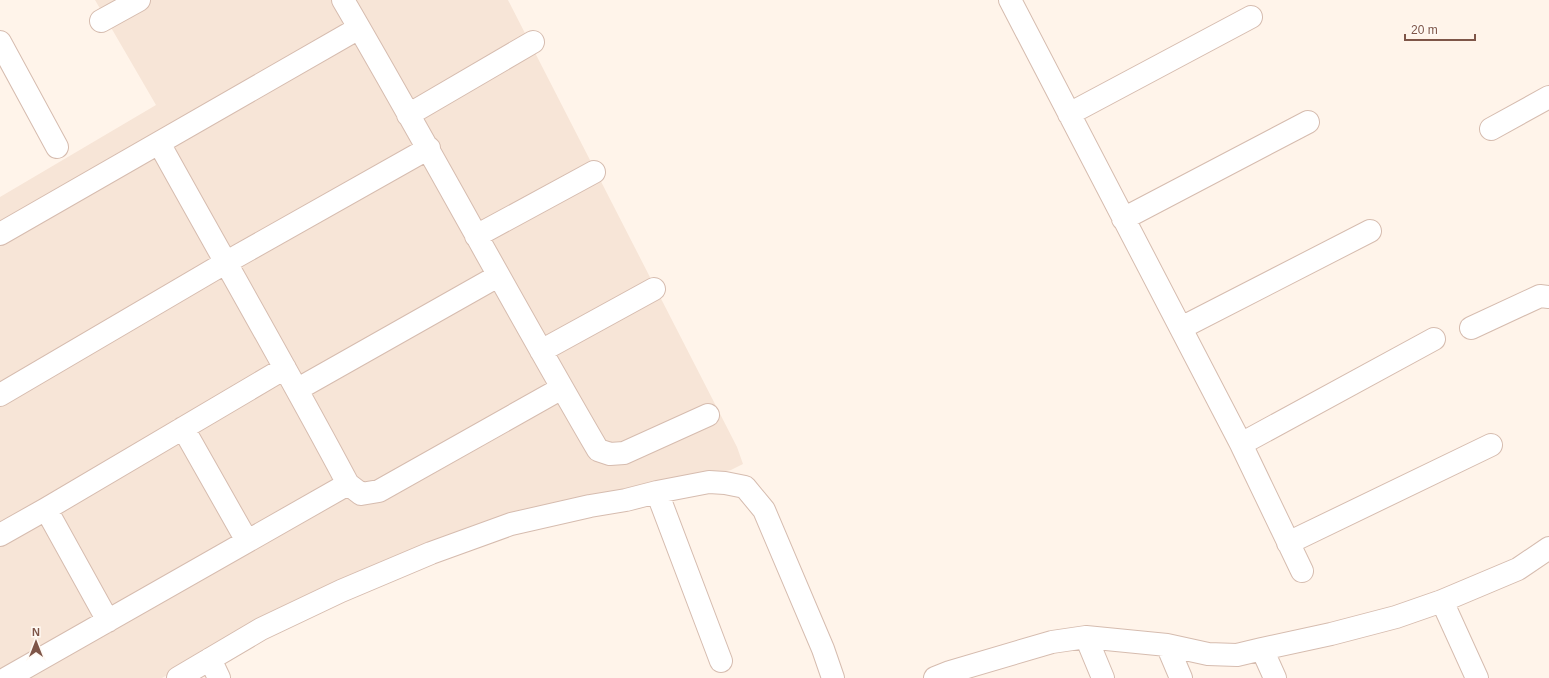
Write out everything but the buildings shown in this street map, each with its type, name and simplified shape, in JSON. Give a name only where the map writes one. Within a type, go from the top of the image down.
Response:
[{"type":"street","points":[[101,21],[139,0]]},
{"type":"street","points":[[343,0],[408,115],[429,148],[498,276],[598,450],[610,454],[624,453],[708,415]]},
{"type":"street","points":[[1014,1],[1123,219],[1241,444],[1302,571]]},
{"type":"street","points":[[1070,114],[1251,17]]},
{"type":"street","points":[[0,234],[359,28]]},
{"type":"street","points":[[0,42],[57,147]]},
{"type":"street","points":[[408,115],[533,42]]},
{"type":"street","points":[[1491,129],[1549,97]]},
{"type":"street","points":[[1123,219],[1308,122]]},
{"type":"street","points":[[159,143],[225,263],[298,389],[348,484],[361,494],[379,491],[562,388]]},
{"type":"street","points":[[0,395],[225,263],[429,148]]},
{"type":"street","points":[[476,236],[594,172]]},
{"type":"street","points":[[1181,328],[1370,231]]},
{"type":"street","points":[[298,389],[498,276]]},
{"type":"street","points":[[541,350],[654,289]]},
{"type":"street","points":[[1471,328],[1540,296],[1549,297]]},
{"type":"street","points":[[1241,444],[1434,339]]},
{"type":"street","points":[[0,535],[285,368]]},
{"type":"street","points":[[183,428],[247,541]]},
{"type":"street","points":[[1288,542],[1491,445]]},
{"type":"street","points":[[178,678],[214,669],[268,626],[341,591],[431,553],[511,524],[657,492],[709,482],[725,482],[745,487],[764,510],[823,649],[833,678]]},
{"type":"street","points":[[7,678],[348,484]]},
{"type":"street","points":[[657,492],[721,661]]},
{"type":"street","points":[[46,509],[108,621]]},
{"type":"street","points":[[935,678],[950,672],[1052,642],[1086,637],[1167,645],[1208,654],[1237,655],[1331,634],[1396,617],[1442,601],[1518,569],[1549,548]]},
{"type":"street","points":[[1442,601],[1477,678]]},
{"type":"street","points":[[1086,637],[1102,678]]},
{"type":"street","points":[[1167,645],[1181,678]]},
{"type":"street","points":[[1262,649],[1275,678]]},
{"type":"shaded area","points":[[95,0],[508,0],[737,447],[743,464],[731,470],[604,493],[472,526],[298,604],[162,678],[0,678],[0,197],[156,105]]}]
